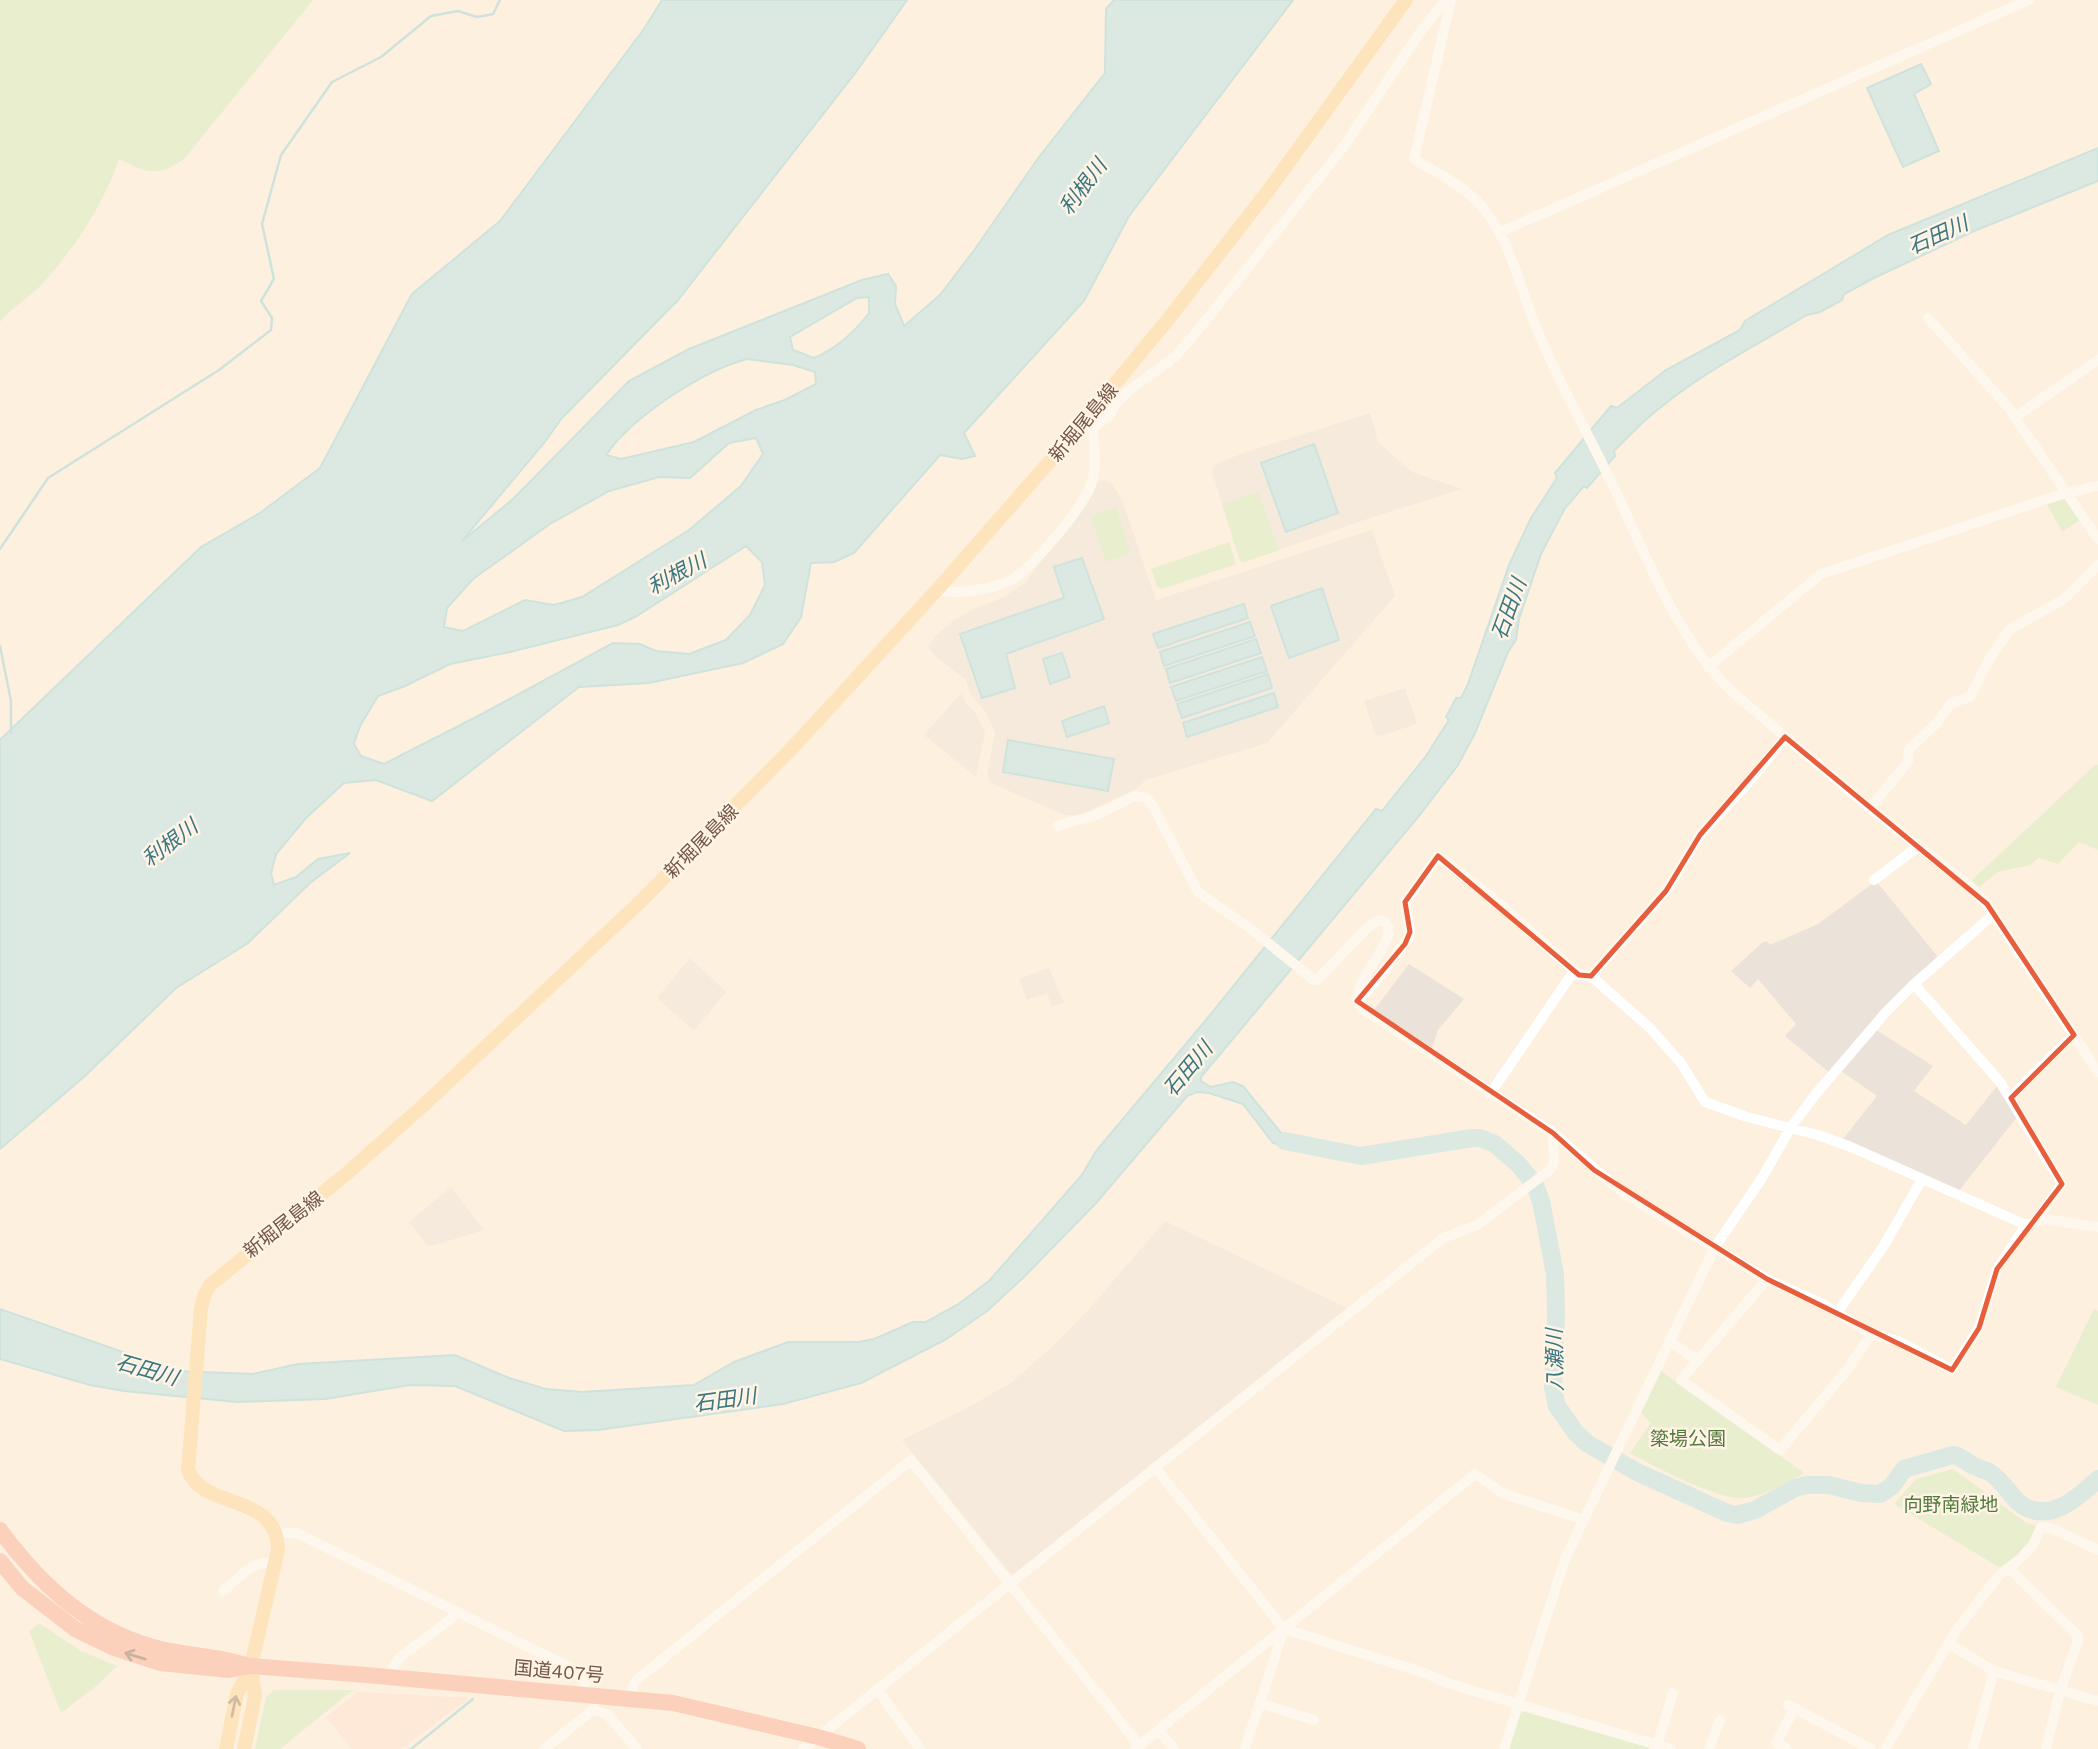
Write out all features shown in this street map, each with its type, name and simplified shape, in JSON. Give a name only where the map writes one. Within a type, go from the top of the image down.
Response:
[{"type":"highway","name":"国道407号","points":[[0,1530],[22,1560],[69,1606],[96,1623],[155,1647],[230,1659],[251,1666],[388,1677],[592,1700],[630,1698],[696,1707],[858,1749]]},
{"type":"highway","name":"国道407号","points":[[0,1560],[22,1588],[60,1620],[114,1648],[160,1663],[229,1670],[251,1666]]},
{"type":"main road","name":"新堀尾島線","points":[[276,1532],[258,1512],[196,1483],[189,1474],[204,1296],[216,1279],[345,1175],[426,1104],[640,902],[795,745],[1088,425],[1245,221],[1406,0]]},
{"type":"main road","points":[[226,1749],[237,1694],[251,1666],[278,1550],[276,1532]]},
{"type":"main road","points":[[244,1749],[255,1696],[251,1666]]},
{"type":"street","points":[[937,590],[955,592],[1008,581],[1018,575],[1044,549],[1084,500],[1093,480],[1088,425],[1110,415],[1115,404],[1128,391],[1175,357],[1342,149],[1418,36],[1446,0]]},
{"type":"street","points":[[1451,0],[1414,159],[1476,200],[1500,232],[1518,272],[1533,318],[1574,411],[1683,629],[1708,667],[1737,696],[1870,808],[1967,884],[1994,914],[2098,1072]]},
{"type":"street","points":[[1500,232],[2029,0]]},
{"type":"street","points":[[1928,318],[2015,417],[2098,538]]},
{"type":"street","points":[[2015,417],[2098,360]]},
{"type":"street","points":[[1708,667],[1821,574],[2065,493],[2098,486]]},
{"type":"street","points":[[1870,808],[1908,762],[1909,749],[1937,723],[1951,704],[1970,696],[1987,663],[2009,630],[2064,599],[2098,565]]},
{"type":"street","points":[[1591,976],[1666,891],[1700,835],[1754,776],[1785,737]]},
{"type":"street","points":[[1058,826],[1096,815],[1135,796],[1146,798],[1153,806],[1198,892],[1259,936],[1311,979],[1317,980],[1367,928],[1379,920],[1385,922],[1389,928],[1387,940],[1362,982],[1357,1001]]},
{"type":"street","points":[[1874,880],[1919,846]]},
{"type":"street","points":[[1357,1001],[1405,944],[1410,932],[1405,902],[1438,856],[1492,897],[1578,975]]},
{"type":"street","points":[[1504,1749],[1559,1576],[1715,1247],[1762,1178],[1791,1127],[1856,1046],[1914,984],[1994,914]]},
{"type":"street","points":[[1490,1094],[1572,974],[1591,976],[1649,1027],[1681,1063],[1705,1102],[1851,1147],[2031,1223],[2045,1219],[2098,1227]]},
{"type":"street","points":[[1357,1001],[1363,1009],[1553,1133],[1610,1184],[1767,1279],[1837,1313],[1871,1334],[1898,1341],[1952,1370],[1979,1328],[1997,1269],[2062,1184],[2011,1098],[1914,984]]},
{"type":"street","points":[[2011,1098],[2074,1035]]},
{"type":"street","points":[[803,1749],[1443,1238],[1477,1225],[1545,1174],[1554,1161],[1553,1133]]},
{"type":"street","points":[[1837,1313],[1883,1247],[1922,1179]]},
{"type":"street","points":[[1767,1279],[1681,1380],[1780,1450],[1847,1370],[1871,1334]]},
{"type":"street","points":[[1669,1340],[1696,1360]]},
{"type":"street","points":[[630,1698],[640,1677],[911,1460],[1138,1747],[1475,1474],[1504,1493],[1584,1520]]},
{"type":"street","points":[[1155,1467],[1284,1629],[1411,1668],[1447,1683],[1671,1749]]},
{"type":"street","points":[[1885,1749],[1948,1643],[1999,1575],[2033,1545],[2042,1527],[2051,1528],[2098,1550]]},
{"type":"street","points":[[276,1532],[297,1533],[573,1669],[585,1683],[592,1700],[637,1749]]},
{"type":"street","points":[[223,1591],[257,1563],[275,1563]]},
{"type":"street","points":[[2009,1568],[2077,1636],[2078,1641],[2060,1691],[2046,1749]]},
{"type":"street","points":[[388,1677],[399,1658],[452,1618],[455,1612]]},
{"type":"street","points":[[1245,1749],[1284,1629]]},
{"type":"street","points":[[1948,1643],[1994,1671],[2098,1701]]},
{"type":"street","points":[[1973,1749],[1994,1671]]},
{"type":"street","points":[[877,1689],[920,1749]]},
{"type":"street","points":[[1657,1747],[1673,1693]]},
{"type":"street","points":[[544,1749],[592,1700]]},
{"type":"street","points":[[1260,1703],[1314,1720]]},
{"type":"street","points":[[1787,1749],[1776,1743],[1792,1706],[1871,1749]]},
{"type":"street","points":[[1709,1749],[1720,1720]]},
{"type":"street","points":[[1159,1730],[1174,1749]]},
{"type":"highlighted area","points":[[1785,737],[1987,904],[2074,1035],[2011,1098],[2062,1184],[1997,1269],[1979,1328],[1952,1370],[1767,1279],[1594,1170],[1553,1133],[1357,1001],[1405,944],[1410,932],[1405,902],[1438,856],[1579,975],[1591,976],[1666,891],[1700,835]]},
{"type":"shaded area","points":[[1370,413],[1378,442],[1412,472],[1462,489],[1244,562],[1240,561],[1212,472],[1214,465],[1243,453]]},
{"type":"shaded area","points":[[1105,480],[1111,483],[1122,499],[1156,600],[1372,530],[1395,596],[1267,743],[1145,780],[1136,789],[1080,815],[1065,815],[991,783],[987,775],[995,733],[985,711],[971,695],[965,679],[928,648],[935,636],[954,620],[1004,597],[1025,583],[1098,482]]},
{"type":"shaded area","points":[[1405,688],[1417,724],[1380,736],[1375,734],[1364,701]]},
{"type":"shaded area","points":[[962,692],[967,705],[975,712],[985,732],[976,777],[924,735]]},
{"type":"shaded area","points":[[1876,881],[1938,957],[1830,1073],[1785,1036],[1796,1024],[1758,979],[1750,988],[1731,971],[1762,943],[1767,941],[1770,945],[1818,924]]},
{"type":"shaded area","points":[[690,958],[726,992],[694,1031],[657,998]]},
{"type":"shaded area","points":[[1409,964],[1464,999],[1438,1030],[1432,1048],[1374,1010]]},
{"type":"shaded area","points":[[1049,968],[1064,1003],[1052,1007],[1047,993],[1027,1000],[1019,979]]},
{"type":"shaded area","points":[[1876,1030],[1933,1066],[1914,1091],[1966,1125],[1997,1086],[2017,1117],[1958,1192],[1843,1139],[1877,1096],[1841,1071]]},
{"type":"shaded area","points":[[451,1187],[484,1230],[428,1247],[409,1222]]},
{"type":"shaded area","points":[[1165,1221],[1347,1308],[1014,1574],[1010,1573],[902,1440],[1012,1382],[1090,1308]]},
{"type":"shaded area","points":[[358,1692],[469,1698],[401,1749],[352,1749],[326,1717]]},
{"type":"green space","points":[[0,0],[313,0],[185,158],[160,171],[137,168],[119,159],[97,208],[67,254],[39,287],[0,322]]},
{"type":"green space","points":[[1258,492],[1279,550],[1244,562],[1240,561],[1222,504]]},
{"type":"green space","points":[[2065,499],[2080,520],[2062,532],[2047,504]]},
{"type":"green space","points":[[1116,507],[1131,553],[1106,562],[1090,516]]},
{"type":"green space","points":[[1229,542],[1236,564],[1162,589],[1157,586],[1151,569]]},
{"type":"green space","points":[[2096,764],[2098,850],[2079,842],[2058,864],[2039,858],[2030,865],[1998,872],[1979,887],[1972,880]]},
{"type":"green space","points":[[2094,1309],[2098,1311],[2098,1405],[2056,1387]]},
{"type":"green space","name":"簗場公園","points":[[1661,1371],[1804,1473],[1760,1495],[1734,1498],[1687,1482],[1630,1453],[1651,1423],[1641,1413]]},
{"type":"green space","name":"向野南緑地","points":[[1953,1469],[2025,1522],[2038,1527],[2023,1551],[2002,1569],[1894,1504],[1916,1479]]},
{"type":"green space","points":[[39,1623],[81,1651],[117,1666],[61,1713],[29,1631]]},
{"type":"green space","points":[[274,1690],[353,1690],[280,1749],[255,1749],[266,1698]]},
{"type":"green space","points":[[1521,1711],[1648,1747],[1649,1749],[1508,1749]]},
{"type":"water","name":"利根川","points":[[662,0],[907,0],[856,72],[678,300],[562,418],[461,542],[513,499],[629,381],[689,349],[862,280],[888,274],[896,286],[895,304],[904,326],[940,295],[1039,157],[1105,73],[1106,9],[1114,0],[1293,0],[1129,216],[1084,301],[964,433],[975,456],[962,459],[940,455],[854,553],[834,562],[811,563],[801,617],[783,644],[743,663],[649,683],[579,687],[432,801],[376,780],[344,783],[307,817],[276,854],[271,874],[274,885],[296,877],[318,859],[350,853],[310,883],[248,943],[176,988],[85,1076],[0,1149],[0,740],[201,547],[260,513],[320,468],[412,294],[500,221],[644,29]],"holes":[[[869,297],[869,313],[845,339],[830,350],[814,358],[793,350],[790,337],[857,298]],[[747,359],[793,365],[815,372],[816,384],[785,400],[756,410],[694,442],[621,459],[606,455],[633,426],[669,397],[729,365]],[[756,438],[763,454],[741,486],[689,530],[582,597],[554,605],[525,600],[463,631],[444,627],[447,608],[473,579],[550,524],[609,491],[659,477],[690,478],[729,443]],[[746,546],[762,562],[765,585],[750,615],[726,640],[689,654],[656,651],[640,644],[613,643],[384,764],[361,756],[354,744],[360,726],[378,696],[450,664],[618,625],[635,617]]]},
{"type":"water","points":[[1921,64],[1931,84],[1914,94],[1939,151],[1903,167],[1867,88]]},
{"type":"water","name":"石田川","points":[[2098,148],[2098,181],[1974,231],[1872,279],[1844,294],[1842,300],[1820,312],[1807,315],[1695,382],[1637,428],[1614,451],[1615,456],[1587,488],[1584,486],[1565,508],[1541,554],[1519,619],[1516,640],[1508,652],[1475,733],[1458,765],[1419,816],[1201,1077],[1201,1081],[1211,1087],[1233,1082],[1243,1086],[1281,1133],[1296,1138],[1313,1151],[1273,1143],[1243,1104],[1209,1093],[1197,1092],[1187,1096],[1097,1202],[987,1311],[945,1340],[861,1383],[783,1404],[598,1430],[564,1431],[455,1386],[410,1385],[325,1399],[237,1402],[90,1385],[0,1359],[0,1309],[177,1371],[253,1374],[298,1364],[455,1355],[509,1378],[546,1389],[582,1392],[694,1385],[734,1362],[788,1342],[859,1342],[874,1339],[913,1322],[926,1322],[957,1305],[989,1281],[1082,1175],[1096,1151],[1206,1020],[1376,809],[1382,811],[1426,756],[1449,720],[1446,717],[1456,698],[1461,698],[1468,684],[1509,565],[1531,518],[1557,478],[1555,473],[1611,406],[1617,408],[1666,370],[1740,330],[1745,321],[1888,235]]},
{"type":"water","points":[[1314,444],[1338,513],[1286,532],[1261,463]]},
{"type":"water","points":[[1082,558],[1104,619],[1006,654],[1015,688],[982,698],[960,634],[1064,598],[1054,567]]},
{"type":"water","points":[[1322,588],[1339,640],[1289,658],[1271,606]]},
{"type":"water","points":[[1244,604],[1248,618],[1158,648],[1153,634]]},
{"type":"water","points":[[1250,622],[1255,636],[1164,666],[1160,652]]},
{"type":"water","points":[[1256,639],[1261,653],[1170,683],[1166,669]]},
{"type":"water","points":[[1062,653],[1070,677],[1050,684],[1043,659]]},
{"type":"water","points":[[1262,657],[1267,671],[1176,701],[1171,687]]},
{"type":"water","points":[[1268,674],[1272,688],[1182,718],[1177,704]]},
{"type":"water","points":[[1274,693],[1278,707],[1187,737],[1183,723]]},
{"type":"water","points":[[1104,706],[1109,723],[1067,737],[1062,721]]},
{"type":"water","points":[[1008,740],[1114,759],[1108,791],[1003,772]]},
{"type":"waterway","points":[[0,549],[48,478],[219,370],[271,330],[272,318],[261,301],[274,279],[262,224],[281,155],[332,82],[381,57],[431,16],[458,11],[477,17],[493,14],[500,0]]},
{"type":"waterway","points":[[0,646],[11,701],[11,733]]},
{"type":"waterway","name":"八瀬川","points":[[1285,1141],[1361,1156],[1472,1138],[1495,1144],[1518,1164],[1534,1183],[1541,1201],[1555,1274],[1553,1388],[1557,1406],[1576,1433],[1588,1444],[1637,1472],[1727,1513],[1737,1515],[1755,1510],[1795,1488],[1807,1485],[1829,1485],[1861,1493],[1880,1494],[1892,1486],[1904,1469],[1953,1455],[1992,1474],[2018,1502],[2029,1509],[2039,1511],[2061,1507],[2098,1479]]},
{"type":"waterway","points":[[411,1749],[473,1699]]}]
